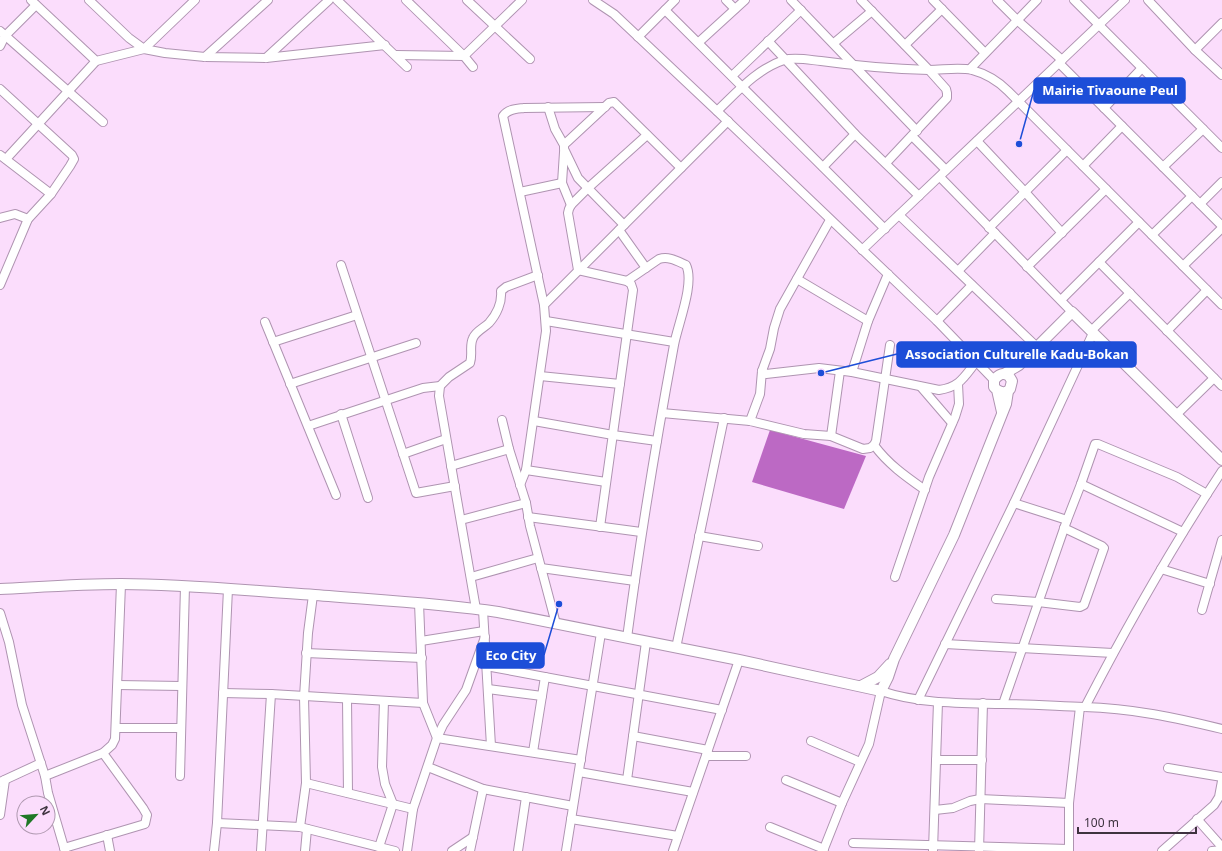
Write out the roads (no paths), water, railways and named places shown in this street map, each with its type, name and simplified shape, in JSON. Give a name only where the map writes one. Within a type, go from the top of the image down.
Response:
[{"type":"main road","points":[[1002,412],[997,390],[994,387],[994,380],[998,375],[1004,374],[1019,365],[1072,312],[1222,460]]},
{"type":"main road","points":[[0,589],[66,585],[121,584],[185,586],[419,603],[480,609],[739,660],[881,691],[888,677],[894,659],[954,534],[1006,404],[1008,391],[1012,386],[1012,381],[1019,365]]},
{"type":"main road","points":[[1004,374],[1009,376],[1012,381]]},
{"type":"main road","points":[[997,390],[1002,392],[1008,391]]},
{"type":"main road","points":[[860,686],[878,677],[894,659]]},
{"type":"street","points":[[89,0],[129,38],[144,48],[165,53],[205,58],[266,58],[385,44]]},
{"type":"street","points":[[51,194],[3,157],[38,124],[96,61],[144,48],[195,0]]},
{"type":"street","points":[[205,58],[268,0]]},
{"type":"street","points":[[266,58],[329,0]]},
{"type":"street","points":[[337,0],[385,44],[407,67]]},
{"type":"street","points":[[406,0],[464,56],[473,67]]},
{"type":"street","points":[[467,0],[530,59]]},
{"type":"street","points":[[396,55],[464,56],[522,0]]},
{"type":"street","points":[[593,0],[614,14]]},
{"type":"street","points":[[603,0],[614,14],[937,321],[994,380]]},
{"type":"street","points":[[638,37],[674,0]]},
{"type":"street","points":[[726,0],[735,9]]},
{"type":"street","points":[[699,42],[745,0]]},
{"type":"street","points":[[791,0],[856,66],[946,170]]},
{"type":"street","points":[[861,0],[929,70],[946,89],[947,93],[947,98],[886,163]]},
{"type":"street","points":[[933,0],[985,53]]},
{"type":"street","points":[[997,0],[1061,62],[1104,108],[1222,227],[1183,266]]},
{"type":"street","points":[[970,70],[1037,0]]},
{"type":"street","points":[[1074,0],[1221,146]]},
{"type":"street","points":[[862,250],[1125,0]]},
{"type":"street","points":[[1148,0],[1195,50],[1222,75]]},
{"type":"street","points":[[0,46],[2,33],[34,3],[96,61]]},
{"type":"street","points":[[905,45],[942,9]]},
{"type":"street","points":[[665,10],[699,42],[742,87],[885,229]]},
{"type":"street","points":[[732,76],[801,10]]},
{"type":"street","points":[[834,43],[872,10]]},
{"type":"street","points":[[1195,50],[1222,23]]},
{"type":"street","points":[[2,33],[103,122]]},
{"type":"street","points":[[768,41],[855,134],[919,196]]},
{"type":"street","points":[[717,111],[760,72],[786,60],[806,59],[856,66],[929,70],[970,70],[990,76],[1019,102],[1207,290],[1220,300]]},
{"type":"street","points":[[1104,108],[1142,68]]},
{"type":"street","points":[[0,89],[72,155],[74,159],[51,194],[28,219],[0,285]]},
{"type":"street","points":[[571,205],[562,183],[564,147],[609,103],[614,102],[618,105],[681,168]]},
{"type":"street","points":[[548,107],[578,178],[622,227],[646,268]]},
{"type":"street","points":[[520,484],[526,470],[534,421],[546,321],[538,275],[503,116],[511,110],[524,108],[605,107]]},
{"type":"street","points":[[544,305],[728,121]]},
{"type":"street","points":[[1083,166],[1122,126]]},
{"type":"street","points":[[1163,167],[1203,129]]},
{"type":"street","points":[[823,167],[855,134]]},
{"type":"street","points":[[578,270],[568,213],[571,205],[647,135]]},
{"type":"street","points":[[977,141],[1026,192],[1062,233]]},
{"type":"street","points":[[958,271],[1026,192],[1067,150]]},
{"type":"street","points":[[940,177],[1072,312]]},
{"type":"street","points":[[1200,204],[1222,182]]},
{"type":"street","points":[[520,192],[562,183]]},
{"type":"street","points":[[1027,267],[1106,189]]},
{"type":"street","points":[[1152,235],[1192,196]]},
{"type":"street","points":[[0,218],[15,214],[28,219]]},
{"type":"street","points":[[899,215],[1037,347]]},
{"type":"street","points":[[750,421],[760,394],[762,371],[770,349],[780,309],[830,220]]},
{"type":"street","points":[[1060,300],[1139,222]]},
{"type":"street","points":[[627,638],[641,532],[674,342],[688,290],[688,269],[686,265],[669,258],[659,259],[628,282]]},
{"type":"street","points":[[1099,262],[1222,386]]},
{"type":"street","points":[[340,265],[416,493],[455,486]]},
{"type":"street","points":[[578,270],[628,282],[634,290],[600,527]]},
{"type":"street","points":[[852,372],[868,321],[888,274]]},
{"type":"street","points":[[308,426],[423,388],[440,386],[449,377],[470,362],[474,335],[489,322],[494,315],[502,298],[502,291],[506,287],[538,275]]},
{"type":"street","points":[[797,279],[868,321]]},
{"type":"street","points":[[937,321],[972,284]]},
{"type":"street","points":[[1167,331],[1207,290]]},
{"type":"street","points":[[918,700],[1014,503],[1092,332],[1130,293]]},
{"type":"street","points":[[273,342],[357,315]]},
{"type":"street","points":[[546,321],[674,342]]},
{"type":"street","points":[[265,322],[336,495]]},
{"type":"street","points":[[290,384],[416,343]]},
{"type":"street","points":[[662,412],[750,421],[804,434],[831,436],[863,449],[874,445],[876,441],[890,345]]},
{"type":"street","points":[[762,371],[766,374],[819,368],[852,372],[939,390],[958,384],[976,362]]},
{"type":"street","points":[[831,436],[840,371]]},
{"type":"street","points":[[540,376],[620,384]]},
{"type":"street","points":[[1176,415],[1214,378]]},
{"type":"street","points":[[895,577],[924,490],[959,404],[958,384]]},
{"type":"street","points":[[440,386],[439,396],[446,439],[471,577],[480,609],[484,634],[491,746]]},
{"type":"street","points":[[921,387],[952,423]]},
{"type":"street","points":[[341,414],[368,498]]},
{"type":"street","points":[[676,648],[724,418]]},
{"type":"street","points":[[502,420],[509,449],[526,503],[538,558],[556,624]]},
{"type":"street","points":[[534,421],[657,441]]},
{"type":"street","points":[[403,454],[446,439]]},
{"type":"street","points":[[1003,704],[1095,444],[1177,477],[1207,494]]},
{"type":"street","points":[[874,445],[883,457],[924,490]]},
{"type":"street","points":[[451,466],[509,449]]},
{"type":"street","points":[[526,470],[606,482]]},
{"type":"street","points":[[853,844],[933,848],[1069,850],[1069,803],[1083,707],[1183,532],[1222,471]]},
{"type":"street","points":[[1081,484],[1183,532]]},
{"type":"street","points":[[461,520],[526,503]]},
{"type":"street","points":[[996,599],[1082,606],[1104,552],[1104,548],[1102,546],[1066,524],[1014,503]]},
{"type":"street","points":[[528,517],[641,532]]},
{"type":"street","points":[[699,536],[758,546]]},
{"type":"street","points":[[1202,610],[1222,540]]},
{"type":"street","points":[[471,577],[538,558]]},
{"type":"street","points":[[541,568],[635,581]]},
{"type":"street","points":[[1162,569],[1210,584]]},
{"type":"street","points":[[45,776],[103,753],[112,746],[115,739],[121,584]]},
{"type":"street","points":[[180,776],[185,586]]},
{"type":"street","points":[[214,851],[217,823],[228,589]]},
{"type":"street","points":[[304,851],[306,783],[304,697],[306,653],[313,595]]},
{"type":"street","points":[[419,603],[424,703],[437,738]]},
{"type":"street","points":[[0,613],[9,642],[22,705],[45,776],[48,793],[64,849],[145,824],[147,815],[143,808],[103,753]]},
{"type":"street","points":[[566,851],[601,633]]},
{"type":"street","points":[[421,641],[484,634]]},
{"type":"street","points":[[407,851],[413,809],[437,738],[443,725],[466,690],[484,634]]},
{"type":"street","points":[[627,780],[646,642]]},
{"type":"street","points":[[945,644],[1113,653]]},
{"type":"street","points":[[306,653],[422,658]]},
{"type":"street","points":[[673,851],[739,660]]},
{"type":"street","points":[[486,666],[722,710]]},
{"type":"street","points":[[532,752],[545,677]]},
{"type":"street","points":[[118,684],[182,686]]},
{"type":"street","points":[[488,689],[542,696]]},
{"type":"street","points":[[770,827],[824,850],[842,803],[868,744],[881,691],[898,697],[938,702],[1083,707],[1165,716],[1222,729]]},
{"type":"street","points":[[223,693],[270,694],[424,703]]},
{"type":"street","points":[[260,851],[270,694]]},
{"type":"street","points":[[347,699],[348,793]]},
{"type":"street","points":[[380,847],[393,804],[385,784],[382,767],[384,701]]},
{"type":"street","points":[[933,848],[938,702]]},
{"type":"street","points":[[979,849],[983,703]]},
{"type":"street","points":[[116,728],[181,728]]},
{"type":"street","points":[[633,736],[707,753],[746,756]]},
{"type":"street","points":[[437,738],[581,760]]},
{"type":"street","points":[[811,741],[860,762]]},
{"type":"street","points":[[936,760],[982,760]]},
{"type":"street","points":[[0,815],[2,781],[41,763]]},
{"type":"street","points":[[428,766],[483,789],[573,806]]},
{"type":"street","points":[[1168,768],[1222,777]]},
{"type":"street","points":[[579,772],[693,792]]},
{"type":"street","points":[[786,780],[842,803]]},
{"type":"street","points":[[1162,851],[1217,801],[1222,781]]},
{"type":"street","points":[[306,783],[413,809]]},
{"type":"street","points":[[470,851],[483,789]]},
{"type":"street","points":[[518,851],[526,797]]},
{"type":"street","points":[[935,810],[953,808],[970,801],[980,800],[1069,803]]},
{"type":"street","points":[[571,819],[678,836]]},
{"type":"street","points":[[1197,819],[1218,850]]},
{"type":"street","points":[[217,823],[304,828],[395,851]]},
{"type":"street","points":[[107,835],[110,851]]},
{"type":"street","points":[[452,851],[473,837]]},
{"type":"street","points":[[1173,841],[1174,851]]},
{"type":"place","name":"Mairie Tivaoune Peul","points":[[1019,144]]},
{"type":"place","name":"Association Culturelle Kadu-Bokan","points":[[821,373]]},
{"type":"place","name":"Eco City","points":[[559,604]]}]
